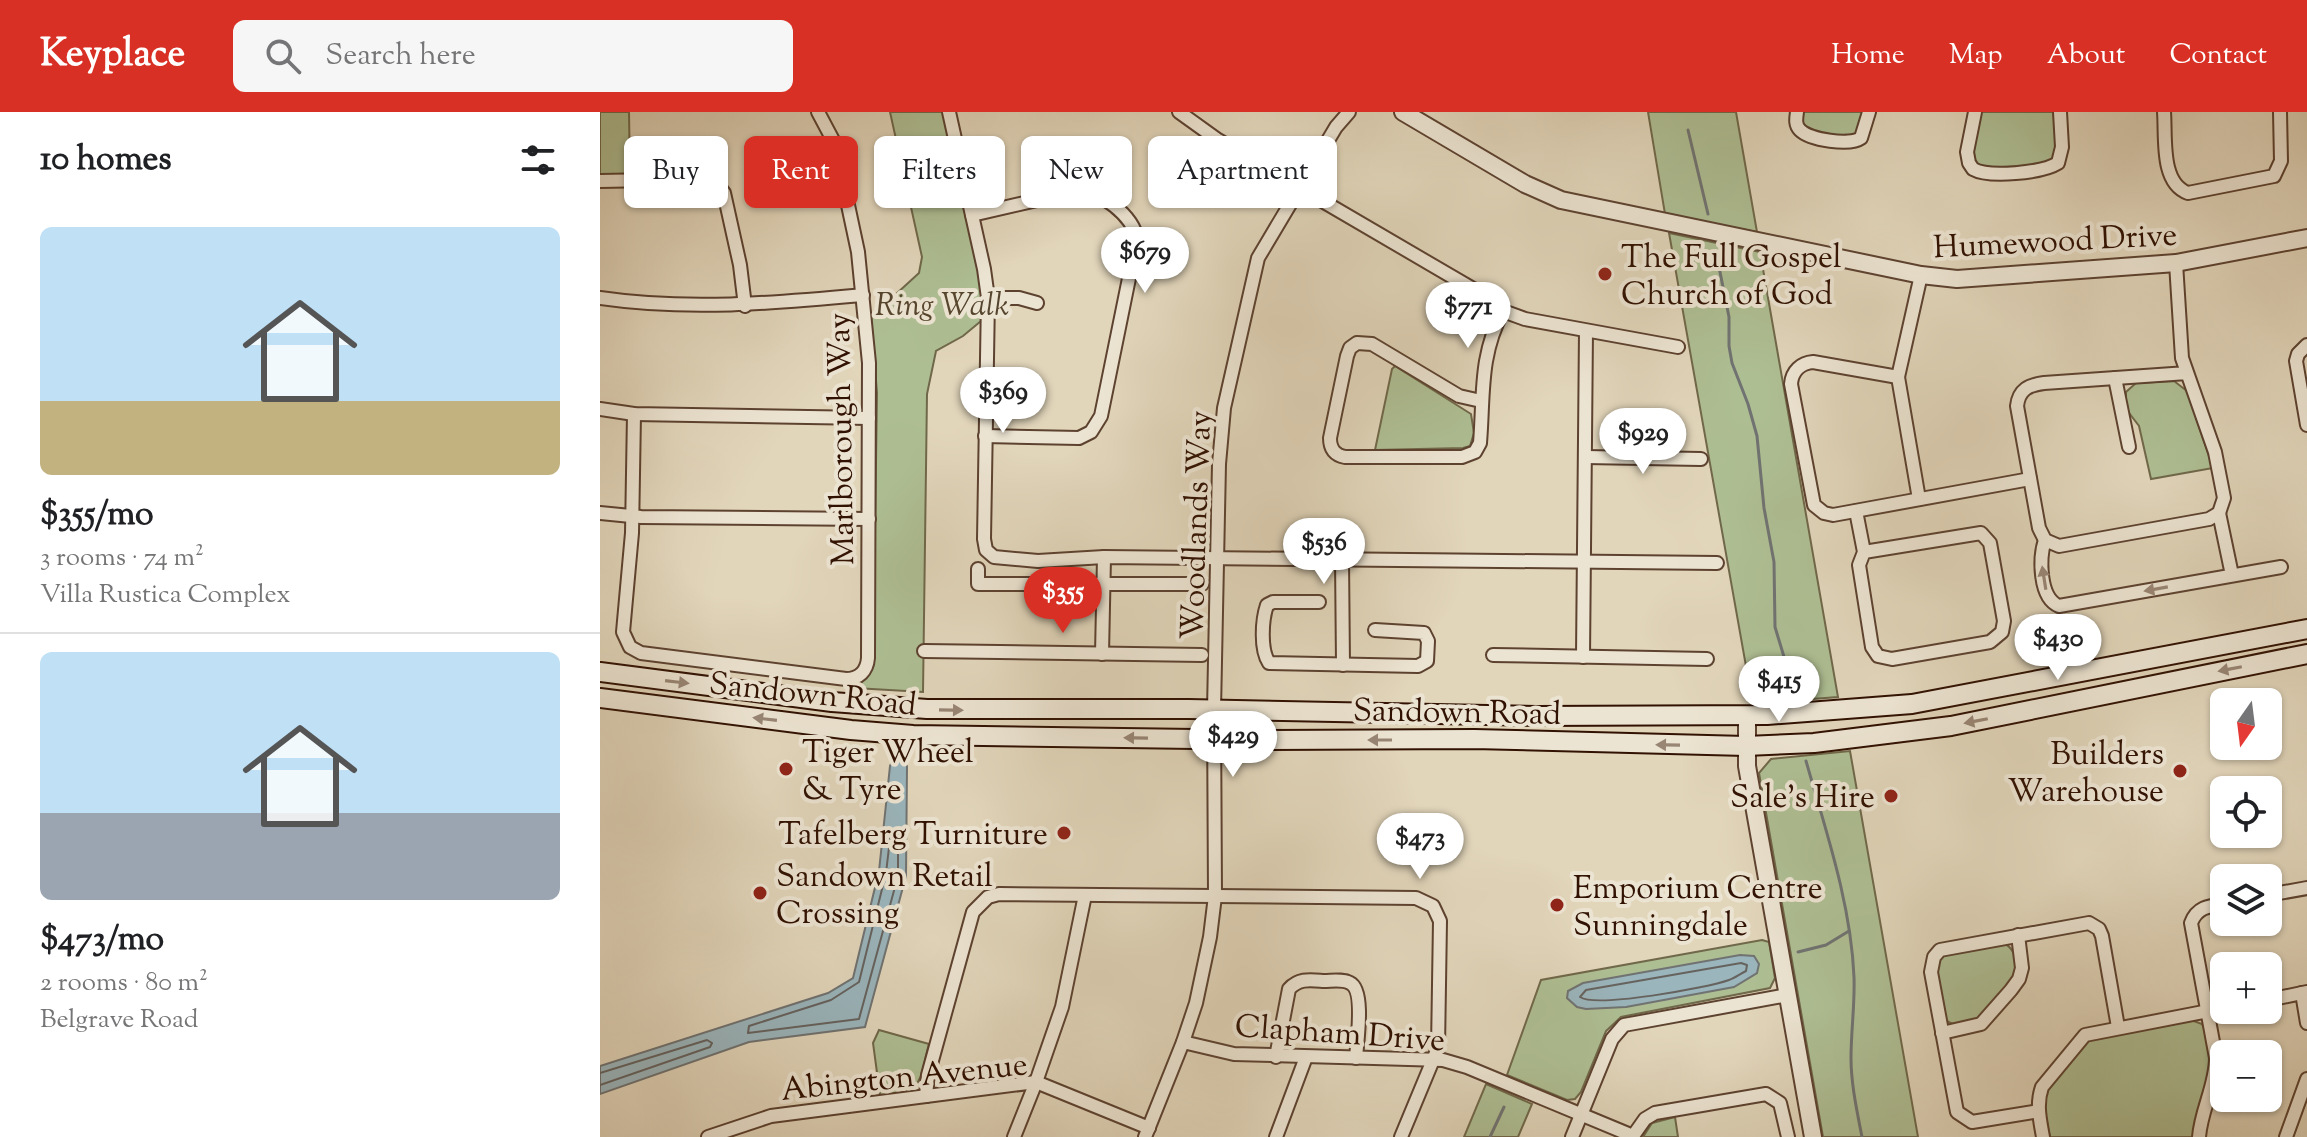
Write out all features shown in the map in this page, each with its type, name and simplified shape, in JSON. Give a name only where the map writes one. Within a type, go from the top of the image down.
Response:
[{"type":"main road","name":"Sandown Road","points":[[600,672],[840,703],[904,708],[1214,710],[1459,716],[1747,715],[1836,712],[1912,704],[2307,629]]},
{"type":"main road","name":"Sandown Road","points":[[600,698],[913,735],[1474,739],[1746,746],[1814,743],[1951,726],[2307,654]]},
{"type":"street","name":"Marlborough Way","points":[[632,517],[623,632],[626,643],[633,650],[846,679],[862,674],[867,667],[871,394],[863,295],[858,252],[835,144],[818,112]]},
{"type":"street","points":[[949,112],[988,298],[984,539],[989,554],[1004,560],[1104,557],[1717,563]]},
{"type":"street","points":[[1179,112],[1212,136]]},
{"type":"street","name":"Woodlands Way","points":[[1336,127],[1341,112]]},
{"type":"street","name":"Woodlands Way","points":[[1330,136],[1349,112]]},
{"type":"street","name":"Humewood Drive","points":[[1403,112],[1525,184],[1561,200],[1921,275],[1969,279],[2176,263],[2307,238]]},
{"type":"street","points":[[1797,112],[1796,125],[1802,132],[1849,144],[1861,138],[1869,112]]},
{"type":"street","points":[[1975,112],[1967,152],[1969,163],[1979,172],[1990,174],[2037,170],[2058,163],[2062,147],[2060,112]]},
{"type":"street","points":[[2164,112],[2171,181],[2180,190],[2194,193],[2274,176],[2281,161],[2280,112]]},
{"type":"street","points":[[600,181],[701,179],[717,184],[724,193],[740,265],[745,306]]},
{"type":"street","points":[[972,215],[1087,191],[1128,220],[1137,239],[1101,416],[1096,427],[1079,438],[985,436]]},
{"type":"street","name":"Woodlands Way","points":[[1147,1132],[1183,1042],[1204,975],[1215,896],[1214,710],[1221,425],[1258,258],[1287,208]]},
{"type":"street","points":[[1335,208],[1485,296],[1503,311],[1525,319],[1678,347]]},
{"type":"street","points":[[2176,263],[2182,358],[2218,464],[2224,498],[2219,513],[2232,575]]},
{"type":"street","points":[[1919,499],[1898,377],[1921,275]]},
{"type":"street","points":[[600,298],[640,304],[745,306],[863,295]]},
{"type":"street","points":[[988,298],[1019,298],[1037,303]]},
{"type":"street","points":[[1481,401],[1459,396],[1372,344],[1357,343],[1347,356],[1331,445],[1335,453],[1345,457],[1468,456],[1475,452],[1480,443],[1485,356],[1503,311]]},
{"type":"street","points":[[1583,657],[1586,331]]},
{"type":"street","points":[[2307,345],[2296,361],[2307,425]]},
{"type":"street","points":[[1898,377],[1813,362],[1799,367],[1792,379],[1814,505],[1829,515],[2030,479]]},
{"type":"street","points":[[2187,373],[2036,384],[2023,390],[2017,406],[2039,528],[2045,540],[2059,546],[2209,519],[2219,513]]},
{"type":"street","points":[[2115,378],[2129,447]]},
{"type":"street","points":[[600,409],[634,414],[869,418]]},
{"type":"street","points":[[632,517],[634,414]]},
{"type":"street","points":[[1585,457],[1701,459]]},
{"type":"street","points":[[1856,511],[1864,552],[1859,565],[1872,647],[1878,656],[1892,659],[1990,642],[2000,636],[2004,621],[1990,543],[1985,535],[1973,532],[1864,552]]},
{"type":"street","points":[[600,513],[632,517],[869,519]]},
{"type":"street","points":[[2045,540],[2041,555],[2046,594],[2052,603],[2059,606],[2281,567]]},
{"type":"street","points":[[1102,654],[1104,557]]},
{"type":"street","points":[[1342,559],[1343,665]]},
{"type":"street","points":[[978,569],[978,584],[1202,584]]},
{"type":"street","points":[[1319,602],[1273,602],[1267,605],[1265,656],[1273,664],[1418,666],[1427,661],[1427,637],[1424,633],[1375,630]]},
{"type":"street","points":[[924,651],[1202,655]]},
{"type":"street","points":[[1493,655],[1707,659]]},
{"type":"street","points":[[1747,715],[1747,766],[1813,1137]]},
{"type":"street","points":[[2282,892],[2307,888]]},
{"type":"street","points":[[926,1096],[928,1075],[973,912],[988,897],[999,894],[1416,898],[1433,906],[1438,913],[1438,1048],[1401,1137]]},
{"type":"street","points":[[1014,1137],[1062,1007],[1085,895]]},
{"type":"street","points":[[2199,1137],[2216,1070],[2191,923],[2196,913],[2210,907]]},
{"type":"street","points":[[2039,1111],[1972,1122],[1957,1112],[1931,972],[1934,957],[1940,950],[2089,923],[2099,929],[2102,936],[2118,1027]]},
{"type":"street","points":[[1942,1033],[1981,1024],[2011,990],[2022,968],[2018,935]]},
{"type":"street","points":[[1276,1057],[1289,989],[1297,981],[1310,980],[1347,981],[1355,987],[1358,999],[1356,1058]]},
{"type":"street","points":[[2282,997],[2304,992],[2307,1023]]},
{"type":"street","points":[[1572,1137],[1614,1035],[1624,1025],[1788,995]]},
{"type":"street","points":[[2043,1137],[2038,1097],[2042,1087],[2078,1040],[2093,1031],[2210,1011]]},
{"type":"street","name":"Clapham Drive","points":[[1183,1042],[1234,1054],[1276,1057],[1434,1058],[1467,1067],[1633,1137]]},
{"type":"street","points":[[1276,1137],[1306,1057]]},
{"type":"street","points":[[2286,1137],[2307,1079]]},
{"type":"street","name":"Abington Avenue","points":[[708,1137],[771,1116],[1036,1082],[1147,1132]]},
{"type":"street","points":[[1633,1137],[1645,1119],[1655,1113],[1762,1094],[1774,1097],[1780,1103],[1788,1137]]},
{"type":"green space","points":[[600,112],[629,112],[629,136],[624,136],[624,175],[600,176]]},
{"type":"green space","name":"Ring Walk","points":[[890,112],[944,112],[949,136],[895,136]]},
{"type":"green space","points":[[1648,112],[1736,112],[1757,232],[1665,214]]},
{"type":"green space","points":[[1800,112],[1866,112],[1863,129],[1851,139],[1810,133],[1803,129]]},
{"type":"green space","points":[[1981,112],[2055,112],[2056,156],[2047,165],[1981,168],[1973,149]]},
{"type":"green space","name":"Ring Walk","points":[[911,208],[965,208],[981,282],[981,321],[963,336],[936,351],[927,394],[923,692],[855,688],[868,676],[873,663],[877,393],[871,317],[919,273],[922,257]]},
{"type":"green space","points":[[1669,233],[1760,252],[1838,697],[1752,700]]},
{"type":"green space","points":[[1395,366],[1471,414],[1474,433],[1470,446],[1375,450]]},
{"type":"green space","points":[[2174,381],[2187,391],[2213,468],[2151,479],[2139,426],[2126,409],[2126,392],[2136,383]]},
{"type":"green space","points":[[1850,751],[1918,1137],[1823,1137],[1759,773],[1771,759]]},
{"type":"green space","points":[[1762,940],[1769,942],[1775,978],[1770,988],[1621,1017],[1606,1031],[1581,1092],[1575,1099],[1567,1100],[1507,1075],[1541,980]]},
{"type":"green space","points":[[2004,943],[2015,957],[2016,975],[1978,1021],[1957,1024],[1946,1020],[1935,964],[1938,957],[1946,952]]},
{"type":"green space","points":[[2191,1020],[2202,1024],[2210,1057],[2210,1076],[2197,1115],[2195,1137],[2050,1137],[2044,1092],[2088,1040]]},
{"type":"green space","points":[[879,1030],[929,1044],[921,1077],[912,1088],[880,1095],[873,1043]]},
{"type":"green space","points":[[1486,1084],[1532,1104],[1518,1137],[1464,1137]]},
{"type":"green space","points":[[1675,1117],[1678,1137],[1643,1137],[1652,1123]]},
{"type":"water","points":[[894,757],[903,758],[907,766],[906,876],[865,1027],[749,1042],[600,1094],[600,1066],[828,993],[853,978],[879,871],[890,766]]},
{"type":"water","points":[[1740,955],[1754,956],[1759,964],[1757,973],[1734,987],[1626,1007],[1586,1009],[1577,1007],[1567,998],[1568,991],[1583,983]]},
{"type":"waterway","points":[[1688,130],[1708,214]]},
{"type":"waterway","points":[[1716,252],[1729,317],[1732,363],[1757,436],[1764,508],[1774,562],[1775,627],[1788,670],[1788,689]]},
{"type":"waterway","points":[[1806,761],[1848,922],[1854,977],[1851,1068],[1862,1137]]},
{"type":"waterway","points":[[1798,952],[1826,945],[1849,931]]},
{"type":"waterway","points":[[1490,1137],[1504,1107]]},
{"type":"place","name":"The Full Gospel Church of God","points":[[1605,274]]},
{"type":"place","name":"Tiger Wheel & Tyre","points":[[786,769]]},
{"type":"place","name":"Builders Warehouse","points":[[2180,771]]},
{"type":"place","name":"Sale's Hire","points":[[1891,796]]},
{"type":"place","name":"Tafelberg Turniture","points":[[1064,833]]},
{"type":"place","name":"Sandown Retail Crossing","points":[[760,893]]},
{"type":"place","name":"Emporium Centre Sunningdale","points":[[1557,905]]}]
